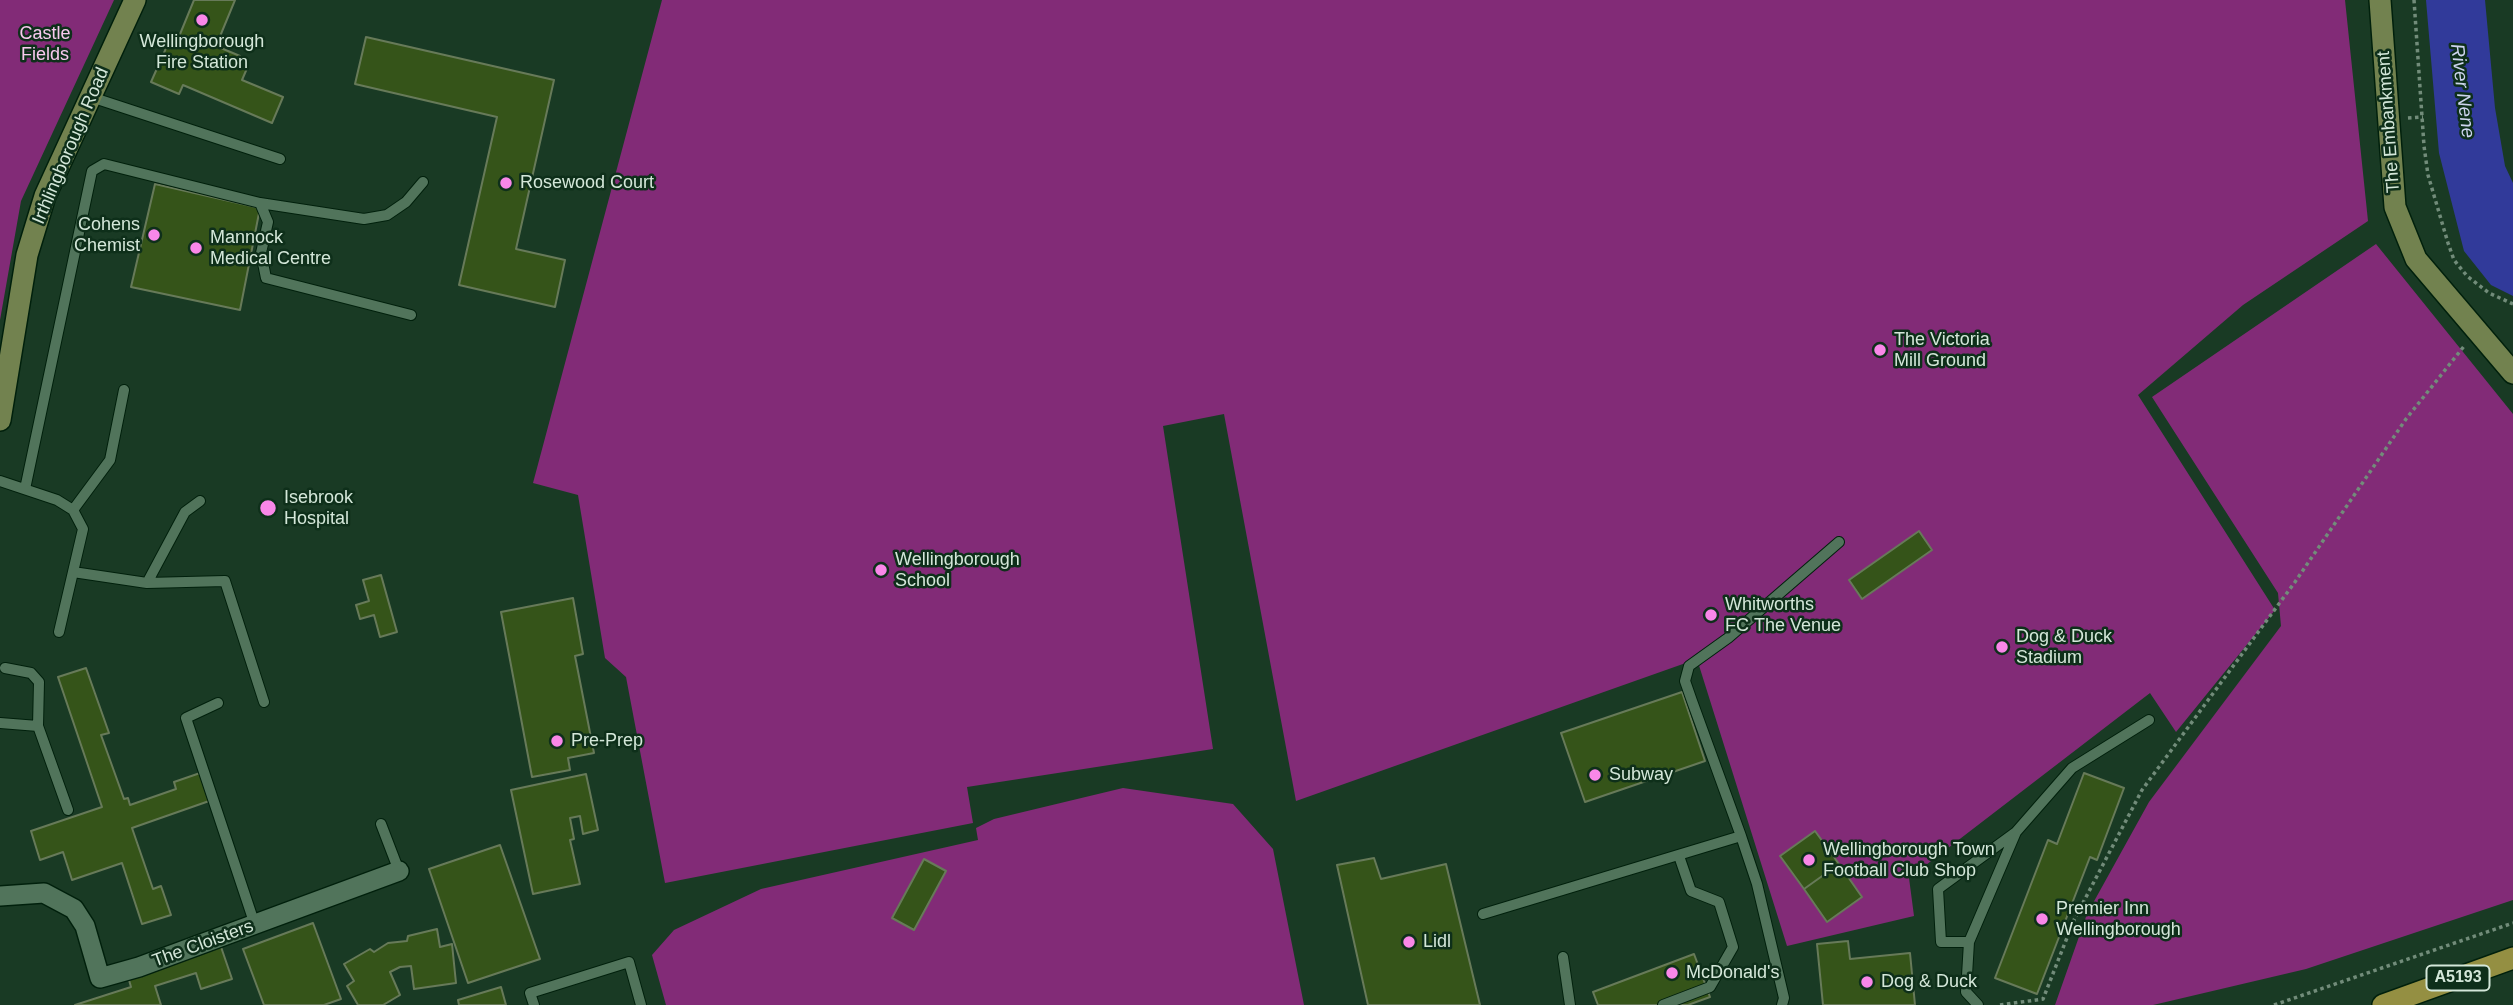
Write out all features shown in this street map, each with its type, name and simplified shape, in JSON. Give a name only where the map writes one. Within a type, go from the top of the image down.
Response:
[{"type":"main road","name":"Irthlingborough Road","points":[[0,420],[27,255],[45,196],[135,0]]},
{"type":"main road","name":"The Embankment","points":[[2380,0],[2395,207],[2416,259],[2513,373]]},
{"type":"main road","name":"A5193","points":[[2383,1005],[2402,1002],[2513,958]]},
{"type":"street","name":"The Cloisters","points":[[0,896],[44,893],[74,909],[85,926],[100,978],[255,925],[399,871]]},
{"type":"lane","points":[[90,97],[279,159]]},
{"type":"lane","points":[[25,489],[92,171],[104,164],[260,203],[364,219],[387,215],[406,202],[423,182]]},
{"type":"lane","points":[[260,203],[268,222],[261,253],[266,278],[411,315]]},
{"type":"lane","points":[[73,510],[110,460],[124,390]]},
{"type":"lane","points":[[0,481],[57,500],[73,510],[83,529],[59,632]]},
{"type":"lane","points":[[147,583],[185,512],[200,502]]},
{"type":"lane","points":[[1793,1005],[1783,1001],[1757,884],[1685,681],[1689,666],[1728,638],[1839,542]]},
{"type":"lane","points":[[73,572],[147,583],[225,581],[264,702]]},
{"type":"lane","points":[[5,668],[36,677],[39,682],[38,726],[68,810]]},
{"type":"lane","points":[[218,703],[186,718],[255,925]]},
{"type":"lane","points":[[1969,942],[1941,942],[1938,889],[2016,832],[2072,768],[2149,720]]},
{"type":"lane","points":[[0,723],[38,726]]},
{"type":"lane","name":"The Cloisters","points":[[381,824],[399,871]]},
{"type":"lane","points":[[1978,1005],[1966,992],[1969,942],[2016,832]]},
{"type":"lane","points":[[1483,914],[1741,836]]},
{"type":"lane","points":[[1663,1005],[1710,987],[1733,947],[1719,902],[1691,891],[1679,856]]},
{"type":"lane","points":[[1563,957],[1570,1005]]},
{"type":"lane","points":[[534,1005],[530,993],[629,962],[641,1005]]},
{"type":"path","points":[[2414,0],[2428,175],[2454,260],[2467,276],[2489,293],[2513,304]]},
{"type":"path","points":[[2000,1005],[2043,999],[2074,920],[2142,790],[2295,582],[2406,419],[2466,344]]},
{"type":"path","points":[[2274,1005],[2513,923]]},
{"type":"green space","name":"Castle Fields","points":[[0,0],[114,0],[21,201],[0,320]]},
{"type":"green space","points":[[662,0],[2345,0],[2368,221],[2243,305],[2138,395],[2275,610],[2176,732],[2150,693],[1909,878],[1914,916],[1787,946],[1697,659],[1296,801],[1224,414],[1163,426],[1213,749],[967,787],[973,823],[665,883],[626,677],[605,658],[578,495],[533,483]]},
{"type":"green space","points":[[2376,244],[2513,414],[2513,900],[2306,969],[2153,1005],[2055,1005],[2087,914],[2149,802],[2281,626],[2278,593],[2152,397]]},
{"type":"green space","points":[[1123,788],[1233,804],[1273,849],[1304,1005],[666,1005],[652,955],[674,930],[761,889],[978,840],[976,828],[994,819]]},
{"type":"water","name":"River Nene","points":[[2426,0],[2485,0],[2495,108],[2505,166],[2513,183],[2513,296],[2491,285],[2464,251],[2439,153]]},
{"type":"building","points":[[194,0],[235,0],[216,46],[240,56],[238,61],[248,66],[242,80],[283,97],[272,123],[183,85],[179,94],[151,82],[171,37],[178,39]]},
{"type":"building","name":"Rosewood Court","points":[[366,37],[554,80],[516,249],[565,260],[555,307],[459,285],[497,117],[355,84]]},
{"type":"building","name":"Mannock Medical Centre","points":[[155,184],[260,208],[240,310],[131,287]]},
{"type":"building","points":[[1919,531],[1932,550],[1862,599],[1849,580]]},
{"type":"building","points":[[381,575],[397,632],[380,637],[374,615],[360,619],[356,605],[369,601],[363,580]]},
{"type":"building","points":[[573,598],[583,654],[575,656],[594,753],[568,758],[570,770],[532,777],[501,612]]},
{"type":"building","points":[[86,668],[109,733],[101,735],[124,799],[128,798],[130,805],[176,789],[174,782],[203,772],[212,800],[132,828],[153,889],[161,886],[171,915],[142,924],[122,863],[72,880],[63,852],[40,860],[31,831],[102,807],[58,677]]},
{"type":"building","points":[[1682,692],[1705,761],[1585,802],[1561,733]]},
{"type":"building","name":"Premier Inn Wellingborough","points":[[2084,773],[2124,788],[2097,860],[2090,857],[2037,994],[1995,978],[2048,840],[2057,844]]},
{"type":"building","points":[[586,774],[598,830],[583,834],[580,816],[570,818],[574,839],[570,840],[580,884],[533,894],[511,790]]},
{"type":"building","name":"Wellingborough Town Football Club Shop","points":[[1815,831],[1839,864],[1804,889],[1780,856]]},
{"type":"building","points":[[500,845],[540,959],[468,983],[429,869]]},
{"type":"building","name":"Lidl","points":[[1374,858],[1381,879],[1446,864],[1480,1005],[1368,1005],[1337,865]]},
{"type":"building","points":[[924,859],[946,871],[914,930],[892,918]]},
{"type":"building","points":[[1839,864],[1862,897],[1827,922],[1804,889]]},
{"type":"building","points":[[313,923],[341,999],[324,1005],[264,1005],[243,949]]},
{"type":"building","points":[[437,929],[440,947],[452,944],[456,983],[414,989],[411,966],[400,967],[390,972],[400,995],[383,1005],[358,1005],[347,986],[354,981],[344,964],[370,949],[374,952],[388,943],[407,941],[408,936]]},
{"type":"building","name":"Dog & Duck","points":[[1848,941],[1850,959],[1910,953],[1915,1005],[1823,1005],[1817,944]]},
{"type":"building","points":[[220,944],[232,979],[201,989],[196,973],[155,986],[161,1005],[75,1005],[131,987],[127,973]]},
{"type":"building","name":"McDonald's","points":[[1694,954],[1710,997],[1688,1005],[1598,1005],[1593,992]]},
{"type":"building","points":[[501,987],[506,1005],[459,1005],[458,1000]]},
{"type":"place","name":"Wellingborough Fire Station","points":[[202,20]]},
{"type":"place","name":"Rosewood Court","points":[[506,183]]},
{"type":"place","name":"Cohens Chemist","points":[[154,235]]},
{"type":"place","name":"Mannock Medical Centre","points":[[196,248]]},
{"type":"place","name":"The Victoria Mill Ground","points":[[1880,350]]},
{"type":"place","name":"Isebrook Hospital","points":[[268,508]]},
{"type":"place","name":"Wellingborough School","points":[[881,570]]},
{"type":"place","name":"Whitworths FC The Venue","points":[[1711,615]]},
{"type":"place","name":"Dog & Duck Stadium","points":[[2002,647]]},
{"type":"place","name":"Pre-Prep","points":[[557,741]]},
{"type":"place","name":"Subway","points":[[1595,775]]},
{"type":"place","name":"Wellingborough Town Football Club Shop","points":[[1809,860]]},
{"type":"place","name":"Premier Inn Wellingborough","points":[[2042,919]]},
{"type":"place","name":"Lidl","points":[[1409,942]]},
{"type":"place","name":"McDonald's","points":[[1672,973]]},
{"type":"place","name":"Dog & Duck","points":[[1867,982]]}]
